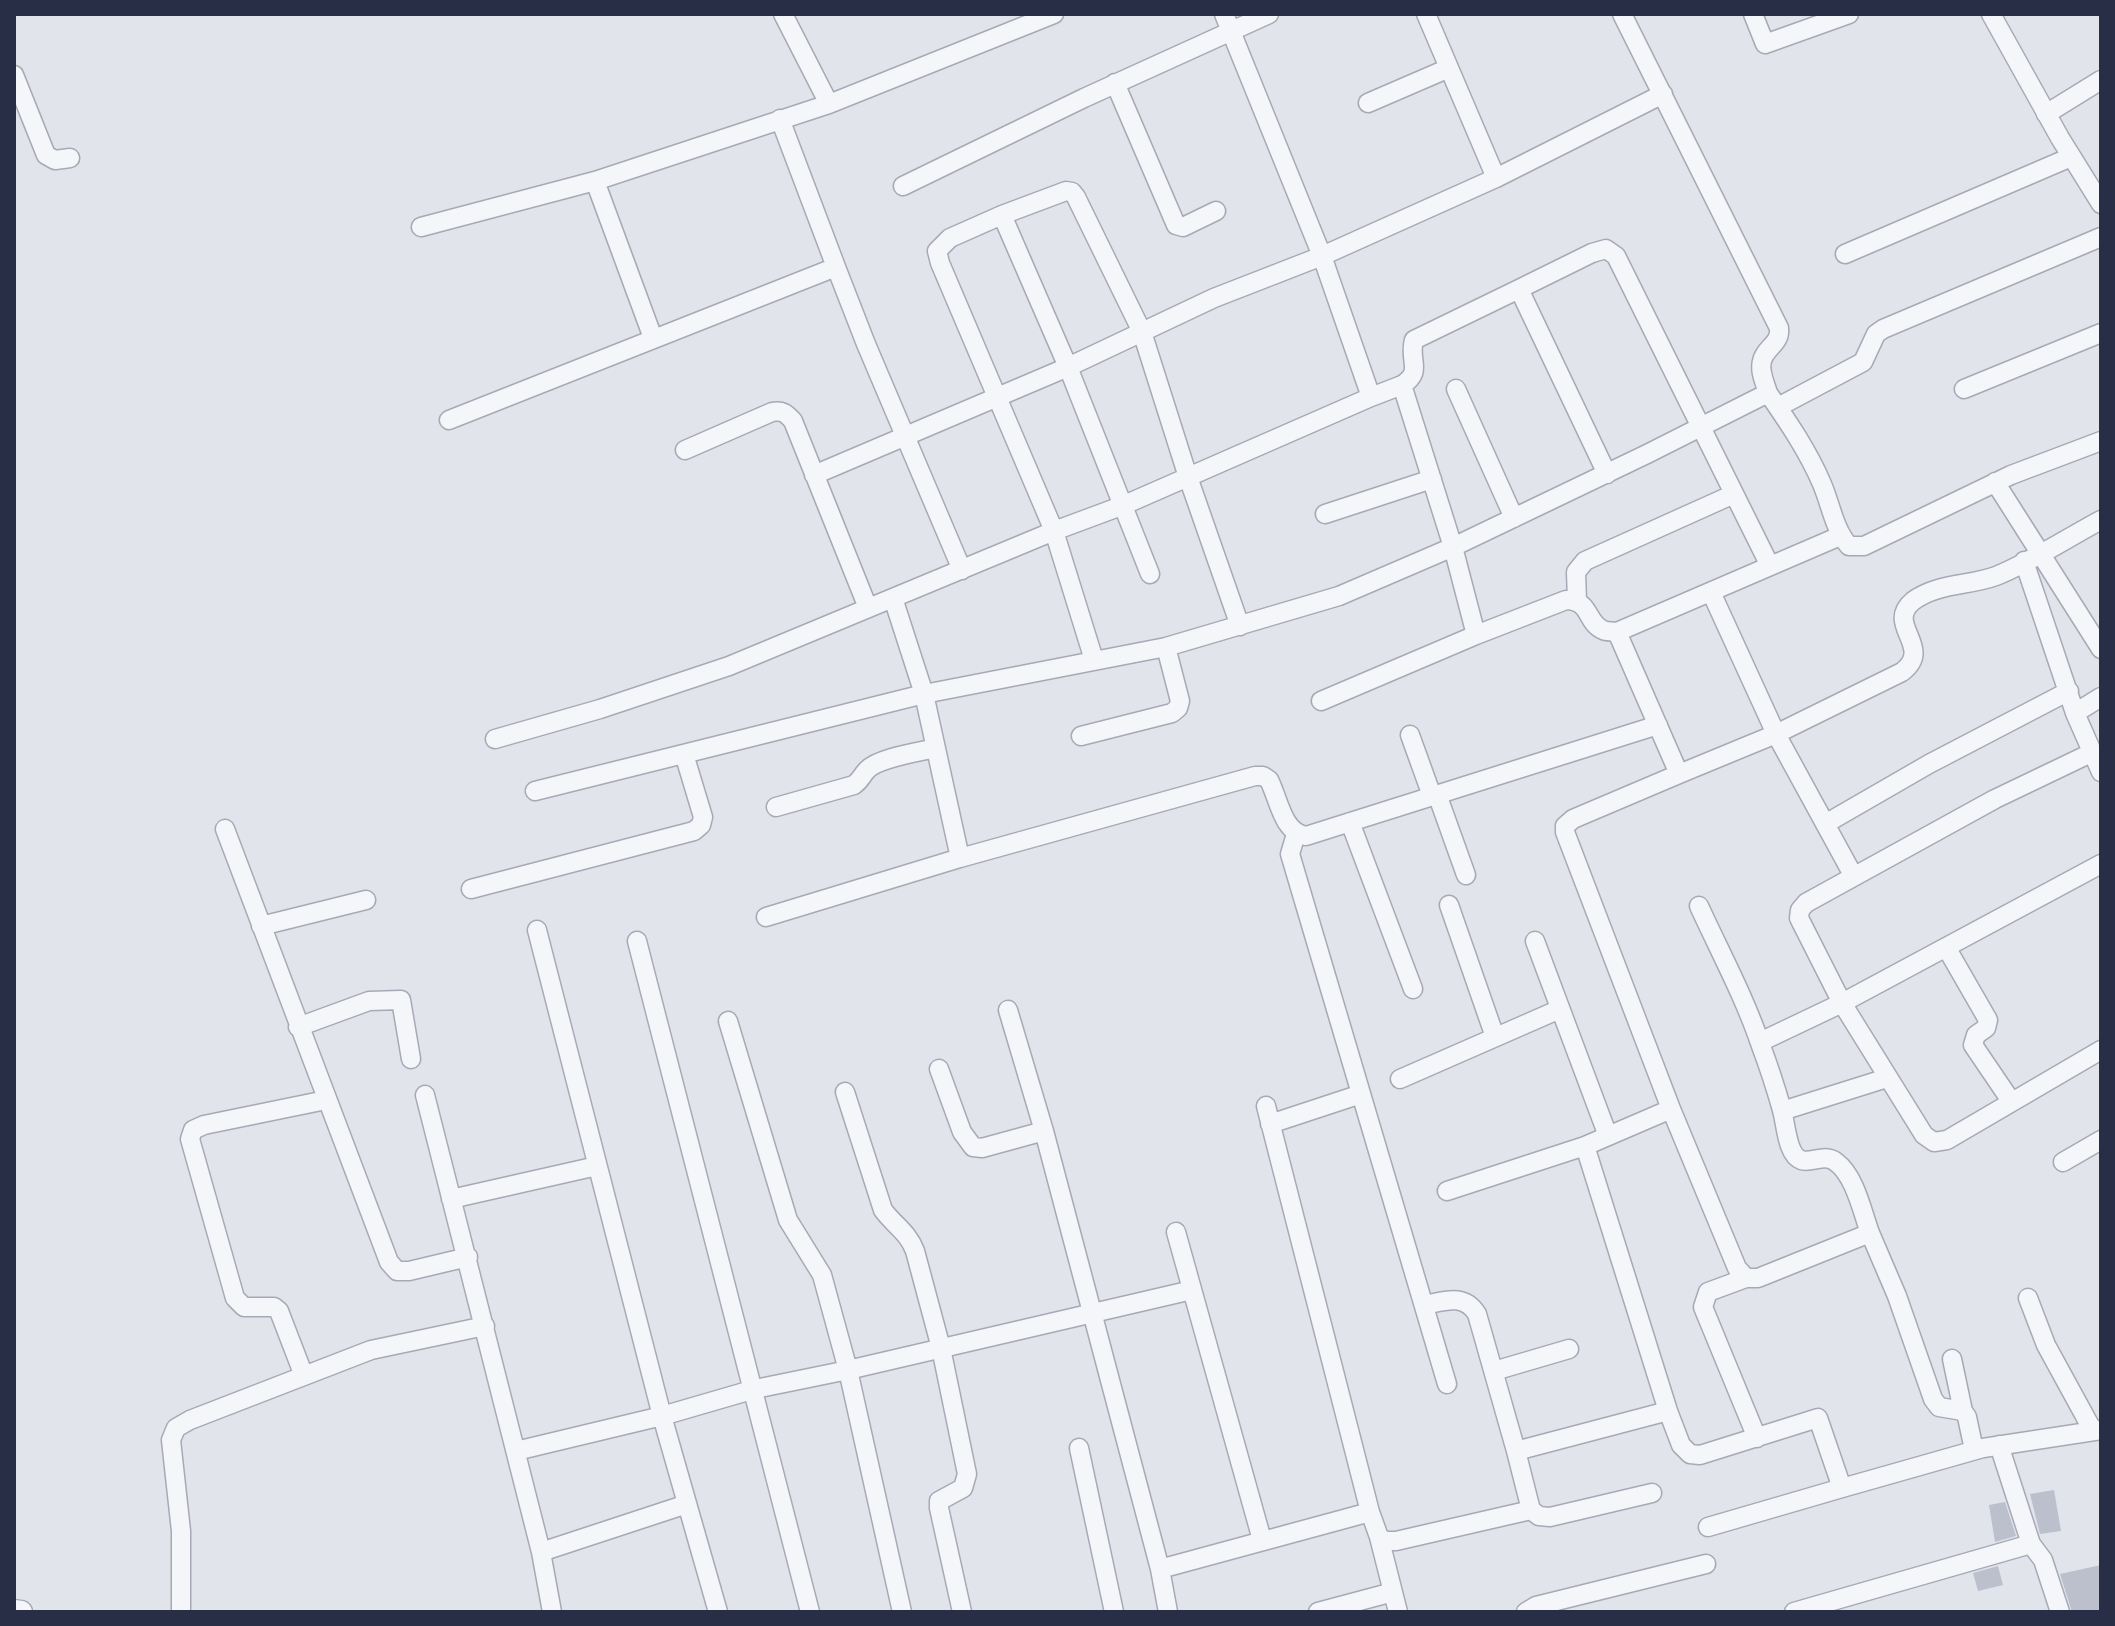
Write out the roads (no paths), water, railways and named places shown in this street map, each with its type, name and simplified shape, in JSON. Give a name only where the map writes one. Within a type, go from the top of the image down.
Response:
[{"type":"street","points":[[783,14],[829,104]]},
{"type":"street","points":[[421,227],[595,181],[829,104],[1054,14]]},
{"type":"street","points":[[903,186],[1115,83],[1228,22],[1269,14]]},
{"type":"street","points":[[1426,14],[1496,178]]},
{"type":"street","points":[[1622,14],[1779,328],[1780,335],[1761,363],[1773,400],[1802,444],[1822,484],[1840,536],[1849,546],[1864,546],[1995,482],[2101,441]]},
{"type":"street","points":[[1753,14],[1765,44],[1849,14]]},
{"type":"street","points":[[1991,14],[2046,114],[2101,204]]},
{"type":"street","points":[[1228,22],[1322,256],[1371,397]]},
{"type":"street","points":[[1368,103],[1449,68]]},
{"type":"street","points":[[14,75],[46,155],[55,160],[70,158]]},
{"type":"street","points":[[2046,114],[2101,80]]},
{"type":"street","points":[[1115,83],[1176,225],[1183,227],[1216,211]]},
{"type":"street","points":[[814,475],[998,398],[1214,298],[1322,256],[1496,178],[1663,94]]},
{"type":"street","points":[[780,119],[904,436],[962,570]]},
{"type":"street","points":[[1845,254],[2071,157]]},
{"type":"street","points":[[595,181],[653,338]]},
{"type":"street","points":[[1094,660],[1054,531],[937,251],[950,238],[1066,191],[1072,192],[1142,332],[1240,626]]},
{"type":"street","points":[[1002,215],[1068,367],[1150,574]]},
{"type":"street","points":[[535,791],[924,694],[1166,647],[1339,596],[1453,547],[1701,426],[1863,362],[1876,334],[1883,329],[2101,237]]},
{"type":"street","points":[[495,739],[662,690],[729,666],[1124,505],[1402,385],[1412,379],[1415,368],[1411,352],[1414,340],[1606,249],[1616,256],[1770,566]]},
{"type":"street","points":[[449,420],[836,267]]},
{"type":"street","points":[[1519,289],[1607,474]]},
{"type":"street","points":[[1964,389],[2101,333]]},
{"type":"street","points":[[1402,385],[1453,547],[1476,635]]},
{"type":"street","points":[[1456,389],[1514,518]]},
{"type":"street","points":[[685,450],[780,410],[787,414],[793,421],[868,608]]},
{"type":"street","points":[[1325,514],[1432,479]]},
{"type":"street","points":[[1995,482],[2032,557],[2101,649]]},
{"type":"street","points":[[1734,494],[1585,561],[1576,572],[1577,601],[1603,631],[1617,632],[1840,536]]},
{"type":"street","points":[[1746,1278],[1737,1268],[1671,1109],[1565,826],[1573,819],[1776,734],[1902,672],[1912,664],[1915,653],[1904,625],[1905,611],[1911,603],[1939,589],[1970,585],[1999,575],[2101,520]]},
{"type":"street","points":[[2032,557],[2075,713],[2101,772]]},
{"type":"street","points":[[1711,592],[1776,734],[1853,875]]},
{"type":"street","points":[[893,598],[924,694],[960,858]]},
{"type":"street","points":[[1321,701],[1476,635],[1566,600],[1577,601]]},
{"type":"street","points":[[1617,632],[1679,774]]},
{"type":"street","points":[[1081,736],[1172,713],[1178,708],[1180,701],[1166,647]]},
{"type":"street","points":[[1825,824],[1929,764],[2069,691]]},
{"type":"street","points":[[2075,713],[2101,697]]},
{"type":"street","points":[[766,917],[960,858],[1255,776],[1269,780],[1290,828],[1296,834],[1306,836],[1658,725]]},
{"type":"street","points":[[1410,735],[1466,875]]},
{"type":"street","points":[[776,807],[854,785],[866,770],[877,763],[936,748]]},
{"type":"street","points":[[2091,753],[1995,799],[1853,875],[1806,903],[1800,910],[1799,918],[1842,1003],[1887,1078],[1924,1135],[1934,1142],[1947,1140],[2101,1050]]},
{"type":"street","points":[[471,889],[694,831],[701,825],[703,817],[684,754]]},
{"type":"street","points":[[1350,822],[1413,989]]},
{"type":"street","points":[[225,829],[389,1262],[397,1271],[409,1271],[468,1257]]},
{"type":"street","points":[[1296,834],[1290,854],[1447,1384]]},
{"type":"street","points":[[1760,1042],[1842,1003],[2101,864]]},
{"type":"street","points":[[261,926],[366,900]]},
{"type":"street","points":[[1449,905],[1495,1037]]},
{"type":"street","points":[[1699,906],[1760,1042],[1790,1147],[1798,1159],[1808,1162],[1833,1159],[1842,1168],[1851,1182],[1897,1296],[1933,1399],[1939,1407],[1963,1411]]},
{"type":"street","points":[[537,930],[662,1416],[718,1612]]},
{"type":"street","points":[[637,941],[755,1389],[810,1612]]},
{"type":"street","points":[[1535,941],[1608,1136]]},
{"type":"street","points":[[1946,947],[1988,1020],[1986,1028],[1976,1035],[1973,1045],[2011,1101]]},
{"type":"street","points":[[298,1027],[369,1001],[401,1000],[411,1059]]},
{"type":"street","points":[[1400,1079],[1560,1009]]},
{"type":"street","points":[[1008,1010],[1044,1131],[1160,1569],[1168,1612]]},
{"type":"street","points":[[728,1021],[788,1220],[822,1275],[848,1370],[897,1611]]},
{"type":"street","points":[[939,1069],[962,1132],[973,1147],[982,1148],[1044,1131]]},
{"type":"street","points":[[1782,1111],[1887,1078]]},
{"type":"street","points":[[845,1092],[883,1210],[910,1238],[941,1348],[967,1474],[963,1488],[939,1501],[962,1612]]},
{"type":"street","points":[[1361,1094],[1268,1115],[1398,1612]]},
{"type":"street","points":[[425,1095],[541,1552],[552,1612]]},
{"type":"street","points":[[304,1376],[279,1311],[274,1307],[244,1307],[235,1298],[190,1139],[193,1130],[204,1125],[326,1100]]},
{"type":"street","points":[[1447,1191],[1585,1146],[1671,1109]]},
{"type":"street","points":[[2063,1162],[2101,1140]]},
{"type":"street","points":[[1585,1146],[1681,1445],[1690,1454],[1700,1455],[1818,1418],[1842,1488]]},
{"type":"street","points":[[451,1199],[597,1166]]},
{"type":"street","points":[[1176,1232],[1262,1540]]},
{"type":"street","points":[[1757,1438],[1703,1307],[1708,1292],[1746,1278],[1758,1278],[1870,1233]]},
{"type":"street","points":[[516,1451],[662,1416],[755,1389],[1192,1290]]},
{"type":"street","points":[[1708,1527],[1974,1450],[2097,1430],[2046,1345],[2028,1298]]},
{"type":"street","points":[[1424,1305],[1461,1299],[1471,1305],[1477,1314],[1531,1510],[1539,1516],[1550,1517],[1652,1493]]},
{"type":"street","points":[[181,1612],[181,1531],[171,1454],[171,1440],[176,1428],[371,1350],[485,1326]]},
{"type":"street","points":[[1494,1371],[1569,1349]]},
{"type":"street","points":[[1952,1359],[1974,1450]]},
{"type":"street","points":[[1516,1451],[1668,1411]]},
{"type":"street","points":[[1999,1445],[2031,1544],[2043,1560],[2060,1612]]},
{"type":"street","points":[[1079,1448],[1114,1612]]},
{"type":"street","points":[[541,1552],[687,1504]]},
{"type":"street","points":[[1379,1537],[1385,1541],[1396,1541],[1531,1510]]},
{"type":"street","points":[[1160,1569],[1370,1512]]},
{"type":"street","points":[[1794,1612],[2031,1544]]},
{"type":"street","points":[[1526,1612],[1536,1606],[1706,1564]]},
{"type":"street","points":[[1318,1612],[1393,1592]]},
{"type":"street","points":[[14,1611],[21,1612]]}]
